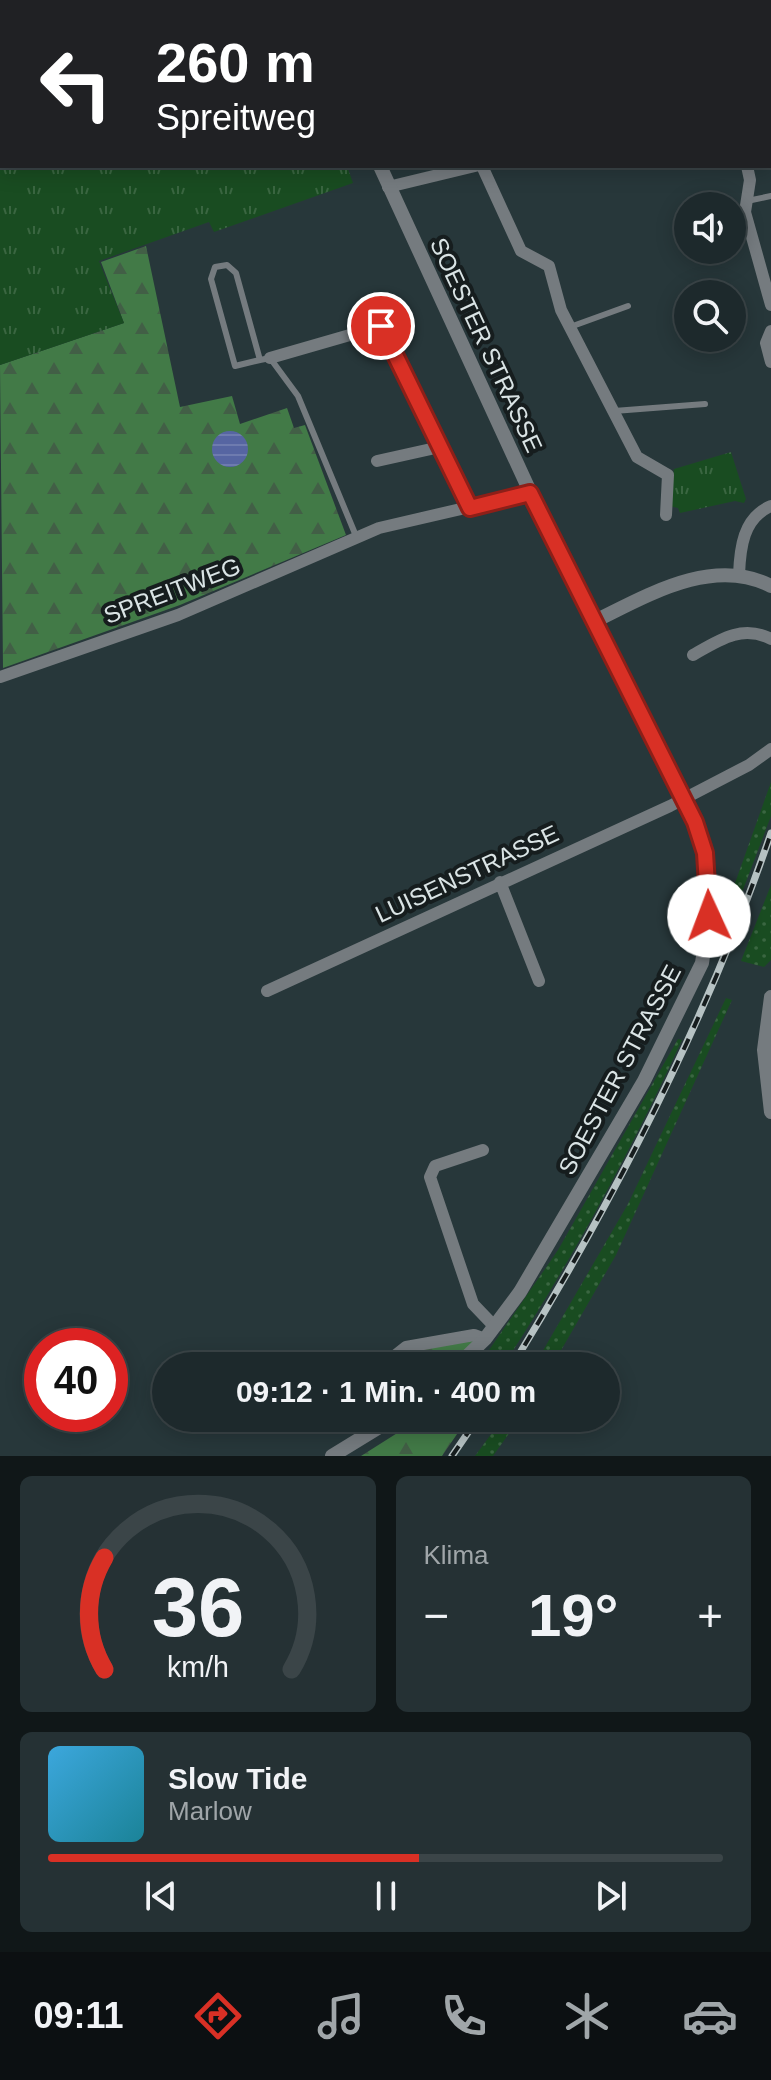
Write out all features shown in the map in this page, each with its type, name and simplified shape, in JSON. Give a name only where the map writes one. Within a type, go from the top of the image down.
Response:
[{"type":"street","name":"SOESTER STRASSE","points":[[381,168],[530,493],[685,799],[705,853],[709,886],[709,916],[702,963],[644,1081],[520,1292],[490,1333],[471,1352]]},
{"type":"street","points":[[388,187],[467,168]]},
{"type":"street","points":[[483,168],[521,251],[549,266],[570,327],[637,457],[668,475],[666,515]]},
{"type":"street","points":[[746,198],[750,180],[747,168]]},
{"type":"street","points":[[746,206],[771,305]]},
{"type":"street","points":[[265,359],[381,326],[470,508]]},
{"type":"street","points":[[771,331],[766,343],[771,362]]},
{"type":"street","points":[[377,461],[440,447]]},
{"type":"street","name":"SPREITWEG","points":[[0,677],[178,615],[379,528],[530,493]]},
{"type":"street","points":[[739,575],[740,547],[750,523],[771,506]]},
{"type":"street","points":[[595,621],[672,585],[709,575],[739,575],[771,586]]},
{"type":"street","points":[[693,655],[731,634],[758,633],[771,639]]},
{"type":"street","points":[[685,799],[749,765],[771,749]]},
{"type":"street","name":"LUISENSTRASSE","points":[[267,991],[685,799]]},
{"type":"street","points":[[500,882],[539,981]]},
{"type":"street","points":[[771,997],[764,1050],[771,1112]]},
{"type":"street","points":[[400,1352],[406,1347],[490,1333],[473,1304],[430,1177],[435,1166],[483,1150]]},
{"type":"street","points":[[332,1456],[371,1432]]},
{"type":"lane","points":[[746,202],[771,196]]},
{"type":"lane","points":[[265,359],[235,366],[211,279],[215,267],[227,265],[236,273],[265,359],[298,396],[356,536]]},
{"type":"lane","points":[[570,327],[628,306]]},
{"type":"lane","points":[[614,411],[705,404]]},
{"type":"green space","points":[[0,168],[348,168],[353,183],[214,232],[209,222],[99,261],[124,323],[0,365]]},
{"type":"green space","points":[[146,246],[180,407],[232,396],[240,424],[287,408],[294,428],[305,425],[346,535],[180,605],[3,668],[0,365],[124,323],[101,262]]},
{"type":"green space","points":[[731,452],[746,499],[744,503],[735,501],[680,513],[678,508],[669,506],[674,469]]},
{"type":"green space","points":[[771,782],[771,816],[717,958],[724,914]]},
{"type":"green space","points":[[771,885],[771,960],[764,967],[741,961]]},
{"type":"green space","points":[[726,998],[732,1000],[616,1255],[560,1352],[542,1352],[628,1204]]},
{"type":"green space","points":[[678,1039],[682,1040],[642,1124],[576,1247],[528,1327],[512,1352],[488,1352],[558,1250]]},
{"type":"green space","points":[[475,1340],[463,1352],[409,1352]]},
{"type":"green space","points":[[399,1432],[458,1432],[442,1456],[361,1456]]},
{"type":"green space","points":[[493,1432],[510,1432],[493,1456],[475,1456]]},
{"type":"water","points":[[230,431],[242,437],[248,449],[242,461],[230,467],[218,461],[212,449],[218,437]]},
{"type":"railway","points":[[520,1352],[587,1238],[656,1107],[718,972],[771,833]]},
{"type":"railway","points":[[452,1456],[468,1432]]},
{"type":"route","points":[[381,326],[470,508],[530,493],[695,822],[705,853],[709,916]]}]
